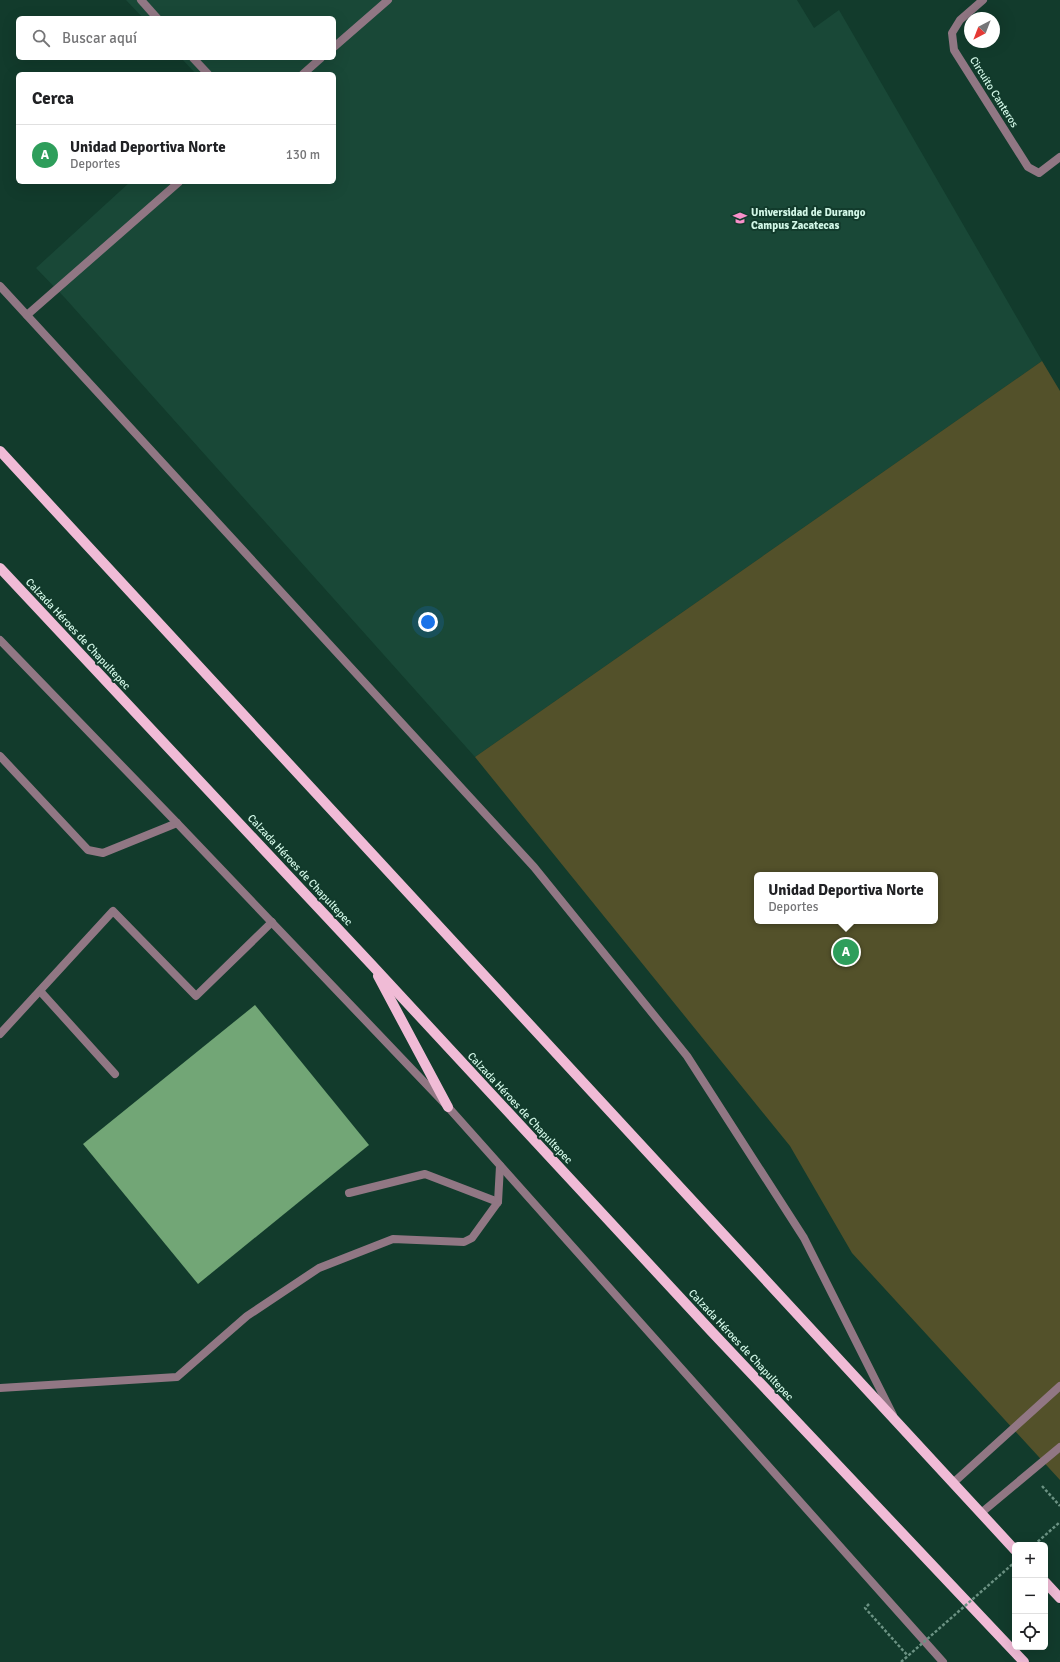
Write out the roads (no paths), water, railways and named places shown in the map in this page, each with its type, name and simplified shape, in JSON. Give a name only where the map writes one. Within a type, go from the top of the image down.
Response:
[{"type":"main road","points":[[0,452],[1012,1547]]},
{"type":"main road","name":"Calzada Héroes de Chapultepec","points":[[0,568],[371,964],[712,1332],[1024,1662]]},
{"type":"main road","points":[[0,577],[11,580]]},
{"type":"main road","points":[[371,964],[448,1107]]},
{"type":"main road","points":[[1048,1585],[1060,1598]]},
{"type":"street","points":[[140,0],[155,16]]},
{"type":"street","points":[[336,45],[387,0]]},
{"type":"street","name":"Circuito Canteros","points":[[983,0],[960,20],[952,33],[954,50],[1028,166],[1039,173],[1060,157]]},
{"type":"street","points":[[195,60],[206,72]]},
{"type":"street","points":[[305,72],[320,60]]},
{"type":"street","points":[[27,315],[177,184]]},
{"type":"street","points":[[0,286],[534,867],[687,1056],[804,1238],[897,1423]]},
{"type":"street","points":[[0,640],[448,1107],[943,1662]]},
{"type":"street","points":[[0,756],[88,850],[103,853],[177,823]]},
{"type":"street","points":[[0,1034],[113,911],[196,996],[272,922]]},
{"type":"street","points":[[40,991],[115,1074]]},
{"type":"street","points":[[0,1388],[177,1377],[247,1316],[319,1268],[393,1239],[464,1242],[472,1238],[498,1202],[500,1166]]},
{"type":"street","points":[[349,1193],[425,1174],[498,1202]]},
{"type":"street","points":[[954,1483],[1060,1386]]},
{"type":"street","points":[[982,1513],[1060,1447]]},
{"type":"place","name":"Universidad de Durango Campus Zacatecas","points":[[740,218]]},
{"type":"place","name":"Unidad Deportiva Norte","points":[[846,952]]}]
